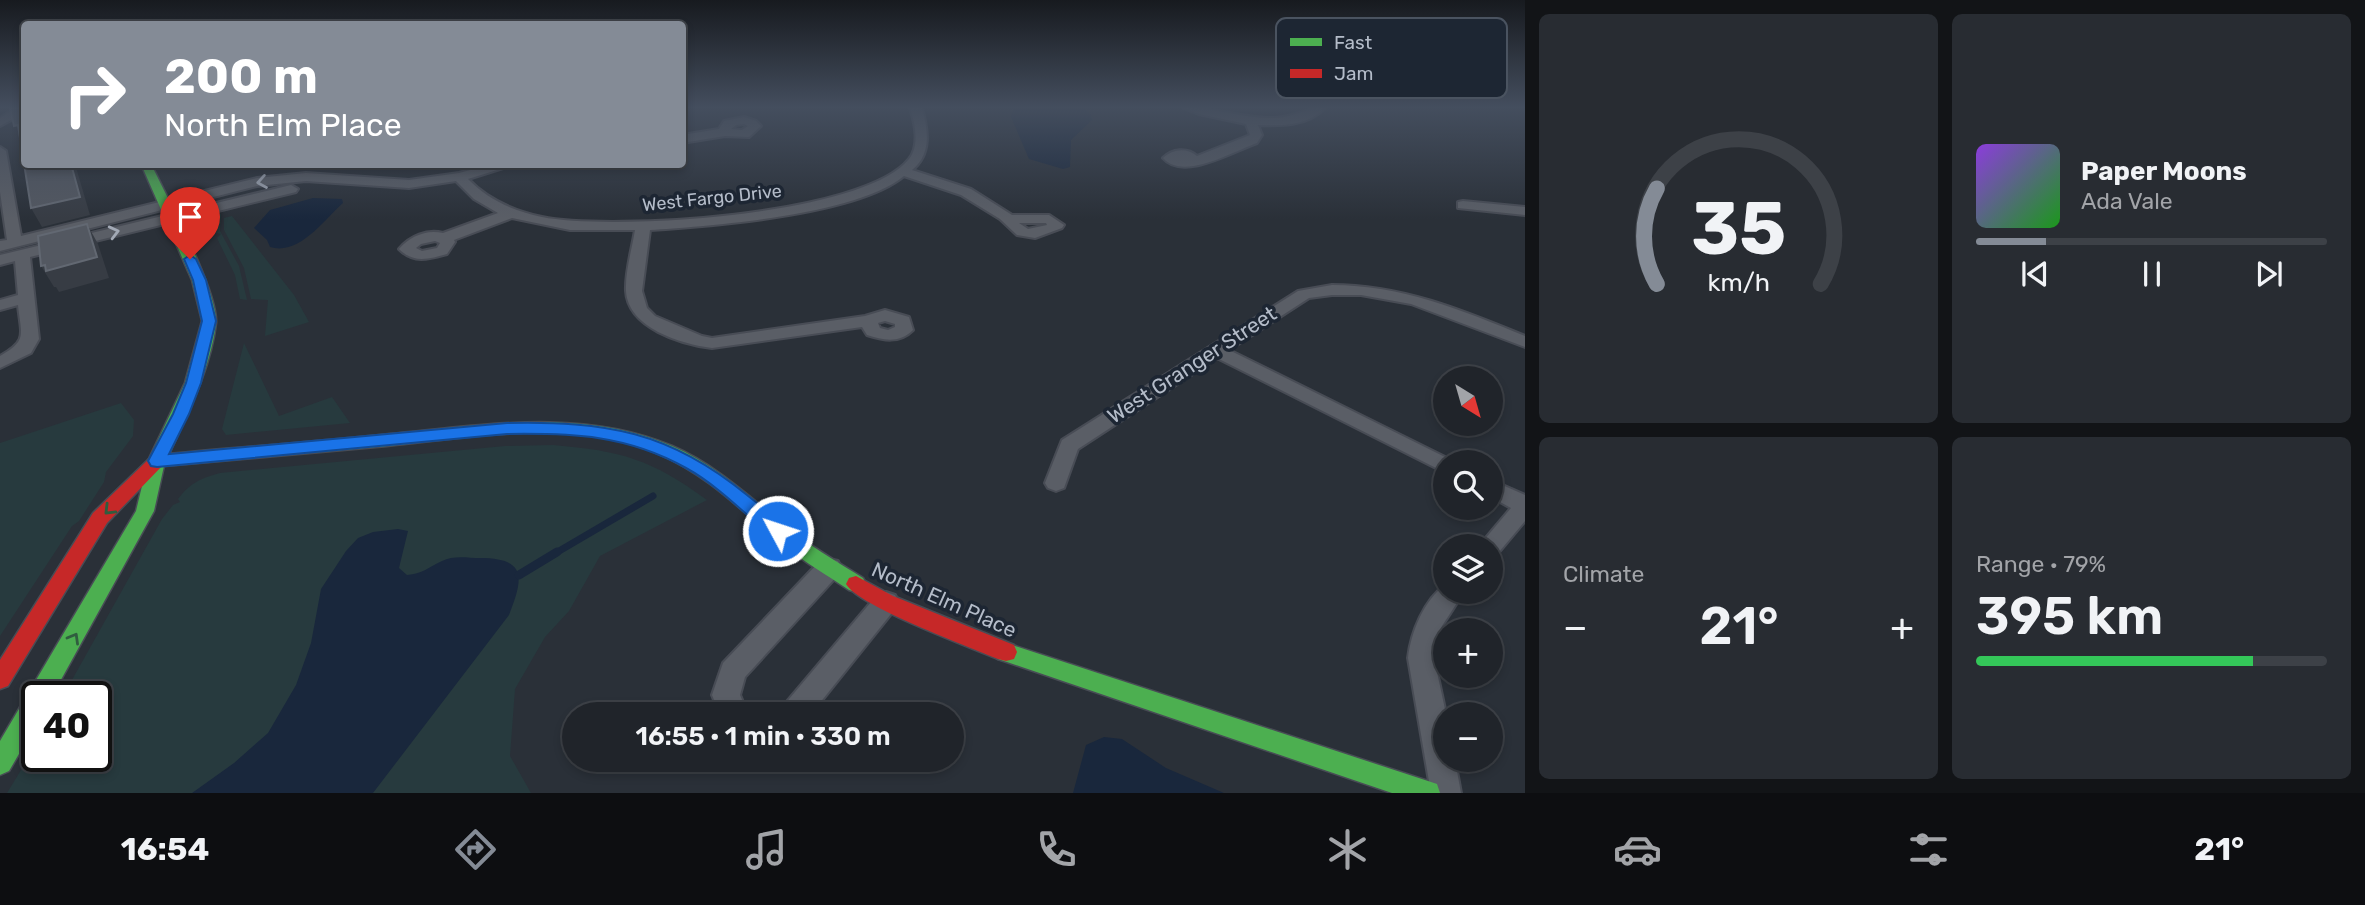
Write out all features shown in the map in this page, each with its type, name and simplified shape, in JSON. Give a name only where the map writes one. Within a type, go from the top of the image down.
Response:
[{"type":"main road","points":[[49,681],[145,511],[157,461],[193,383],[209,321],[199,280],[148,168]]},
{"type":"main road","name":"North Elm Place","points":[[157,461],[507,429],[569,428],[643,441],[693,464],[829,568],[886,601],[942,627],[1015,655],[1428,793]]},
{"type":"main road","points":[[0,679],[100,518],[157,461]]},
{"type":"main road","points":[[0,763],[21,728]]},
{"type":"street","name":"West Fargo Drive","points":[[460,177],[473,193],[511,213],[556,223],[598,228],[643,225],[740,218],[820,204],[873,188],[904,172],[912,165],[923,145]]},
{"type":"street","points":[[1197,160],[1239,145]]},
{"type":"street","points":[[0,151],[5,206],[12,248],[26,298],[30,340],[25,349],[0,363]]},
{"type":"street","points":[[330,180],[342,168]]},
{"type":"street","points":[[0,260],[12,248],[168,211],[330,180],[409,184],[460,177],[495,168]]},
{"type":"street","points":[[904,172],[966,191],[1007,219]]},
{"type":"street","points":[[1463,205],[1525,211]]},
{"type":"street","points":[[445,239],[511,213]]},
{"type":"street","points":[[643,225],[634,291],[635,302],[649,320],[682,335],[712,343],[870,321]]},
{"type":"street","name":"West Granger Street","points":[[1056,483],[1069,445],[1297,297],[1325,290],[1357,290],[1418,301],[1525,342]]},
{"type":"street","points":[[0,305],[26,298]]},
{"type":"street","points":[[1215,350],[1433,459]]},
{"type":"street","points":[[1501,534],[1525,506],[1503,494]]},
{"type":"street","points":[[729,702],[726,695],[733,671],[829,568]]},
{"type":"street","points":[[804,702],[886,601]]},
{"type":"street","points":[[1443,604],[1427,625],[1420,658],[1446,793]]},
{"type":"green space","points":[[213,214],[221,214],[220,231],[239,266],[247,300],[240,299],[235,275],[217,238],[221,234],[215,233],[209,221]]},
{"type":"green space","points":[[232,216],[294,295],[309,322],[265,336],[268,300],[251,299],[244,268],[224,230],[224,218]]},
{"type":"green space","points":[[244,343],[279,416],[332,397],[350,423],[226,435],[222,429]]},
{"type":"green space","points":[[121,403],[134,420],[133,436],[106,472],[104,482],[79,521],[72,526],[0,636],[0,443]]},
{"type":"green space","points":[[553,445],[617,454],[652,466],[707,500],[600,556],[569,611],[545,637],[515,689],[510,756],[531,793],[7,793],[21,770],[112,772],[112,681],[71,681],[162,519],[173,505],[180,502],[178,499],[182,493],[196,482],[220,473],[505,446]]},
{"type":"water","points":[[1023,145],[1071,145],[1070,167],[1063,169],[1029,159]]},
{"type":"water","points":[[313,198],[342,199],[343,203],[301,242],[281,248],[270,247],[267,240],[254,228],[270,210]]},
{"type":"water","points":[[398,529],[408,531],[399,568],[407,575],[421,572],[451,558],[480,558],[507,562],[518,573],[519,581],[509,615],[373,793],[192,793],[234,763],[268,733],[296,685],[311,643],[321,589],[346,551],[358,538],[373,532]]},
{"type":"water","points":[[1104,737],[1122,739],[1166,768],[1224,793],[1073,793],[1086,745]]},
{"type":"building","points":[[25,168],[72,168],[80,197],[31,208]]},
{"type":"building","points":[[87,224],[97,257],[46,271],[45,265],[41,266],[38,236]]},
{"type":"waterway","points":[[554,554],[653,496]]},
{"type":"waterway","points":[[519,575],[557,552]]},
{"type":"traffic: fast","points":[[49,681],[145,511],[157,461],[193,383],[209,321],[199,280],[148,168]]},
{"type":"traffic: fast","points":[[157,461],[494,429],[529,427],[599,431],[633,438],[686,460],[724,486],[793,543],[856,584]]},
{"type":"traffic: fast","points":[[1006,652],[1428,793]]},
{"type":"traffic: fast","points":[[0,763],[21,728]]},
{"type":"traffic: jam","points":[[0,679],[100,518],[157,461]]},
{"type":"traffic: jam","points":[[856,584],[886,602],[1006,652]]},
{"type":"route","points":[[190,259],[199,280],[209,321],[193,383],[157,461],[507,429],[540,427],[598,431],[643,441],[693,464],[717,480],[778,531]]}]
